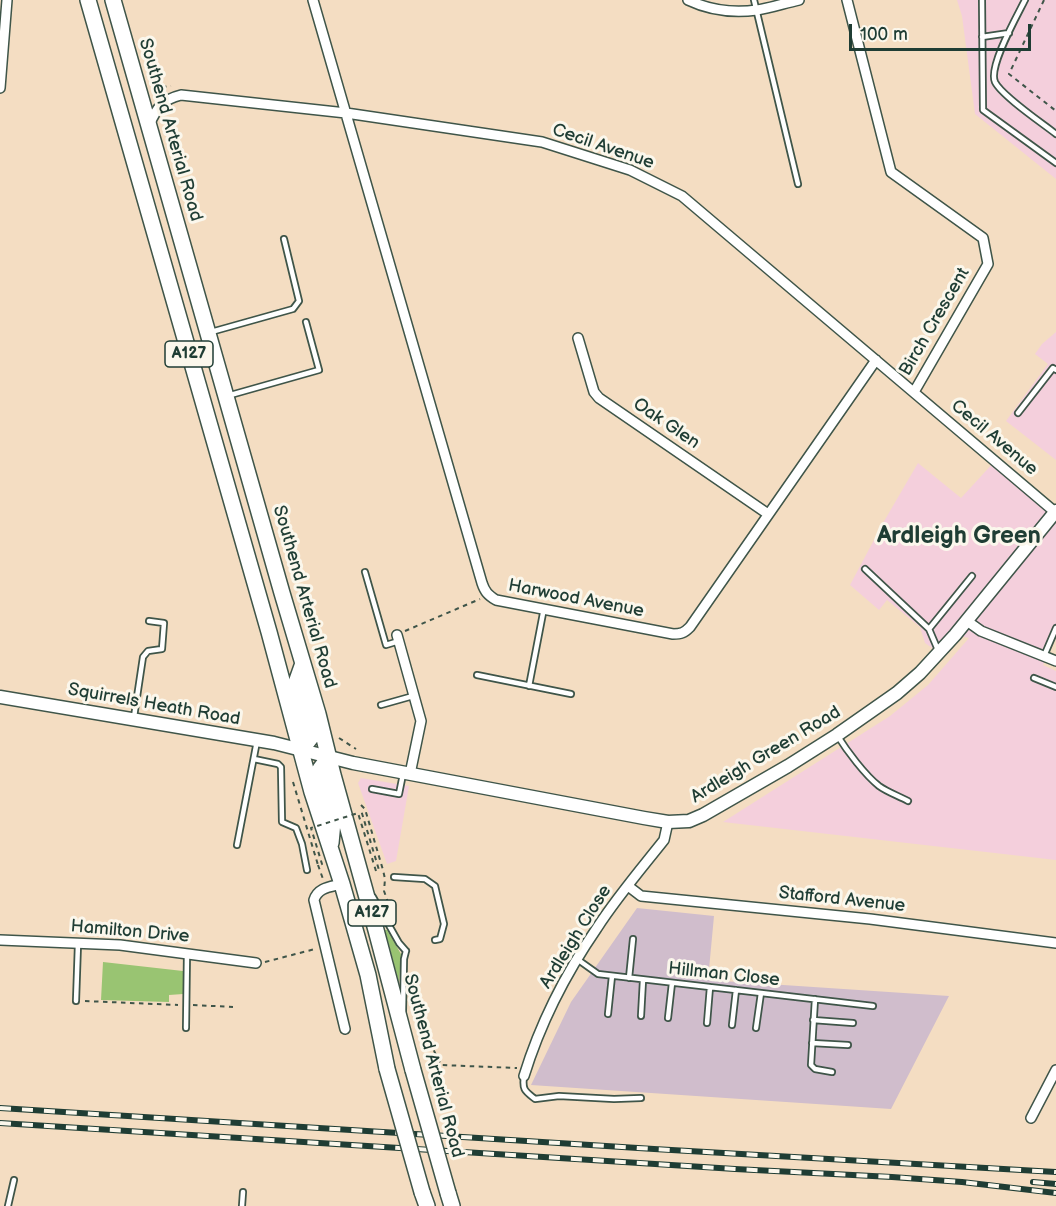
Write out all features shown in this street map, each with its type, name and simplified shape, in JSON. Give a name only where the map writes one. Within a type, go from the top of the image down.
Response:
[{"type":"highway","name":"A127","points":[[88,0],[312,792],[368,975],[387,1069],[425,1199]]},
{"type":"highway","name":"Southend Arterial Road","points":[[113,0],[318,714],[450,1200]]},
{"type":"highway","name":"A127","points":[[301,750],[312,736],[297,680],[303,664]]},
{"type":"highway","name":"A127","points":[[329,757],[320,769],[333,822],[330,847]]},
{"type":"street","points":[[0,88],[7,0]]},
{"type":"street","name":"Harwood Avenue","points":[[313,0],[482,583],[488,595],[496,600],[673,634],[685,633],[876,360]]},
{"type":"street","points":[[688,0],[699,5],[727,11],[799,0]]},
{"type":"street","name":"Birch Crescent","points":[[847,0],[891,172],[983,238],[988,264],[914,392]]},
{"type":"street","name":"Cecil Avenue","points":[[148,128],[156,109],[168,98],[181,96],[346,113],[542,142],[630,170],[682,196],[1056,511]]},
{"type":"street","name":"Oak Glen","points":[[578,338],[594,392],[599,398],[768,514]]},
{"type":"street","name":"Ardleigh Green Road","points":[[301,750],[353,763],[529,797],[668,822],[689,821],[788,766],[837,735],[920,674],[967,621],[1056,511]]},
{"type":"street","points":[[967,621],[981,631],[1056,661]]},
{"type":"street","points":[[398,638],[422,721],[406,773]]},
{"type":"street","name":"Squirrels Heath Road","points":[[0,697],[274,743],[301,750]]},
{"type":"street","name":"Ardleigh Close","points":[[525,1072],[548,1012],[577,959],[597,927],[664,840],[668,822]]},
{"type":"street","points":[[342,884],[322,889],[316,893],[314,900],[345,1029]]},
{"type":"street","name":"Stafford Avenue","points":[[628,886],[641,896],[858,918],[1056,942]]},
{"type":"street","name":"Hamilton Drive","points":[[0,940],[120,945],[256,963]]},
{"type":"street","points":[[1032,1118],[1056,1070]]},
{"type":"lane","points":[[982,0],[983,110],[1056,162]]},
{"type":"lane","points":[[1025,0],[996,61],[993,74],[1003,93],[1056,134]]},
{"type":"lane","points":[[756,5],[798,184]]},
{"type":"lane","points":[[982,37],[1010,33]]},
{"type":"lane","points":[[208,333],[293,309],[299,301],[284,239]]},
{"type":"lane","points":[[226,397],[319,370],[306,322]]},
{"type":"lane","points":[[1018,413],[1053,368],[1056,370]]},
{"type":"lane","points":[[865,569],[929,629],[939,653]]},
{"type":"lane","points":[[365,572],[386,645],[398,638]]},
{"type":"lane","points":[[929,629],[972,576]]},
{"type":"lane","points":[[529,686],[544,608]]},
{"type":"lane","points":[[134,720],[143,657],[148,651],[162,649],[164,623],[149,621]]},
{"type":"lane","points":[[1044,656],[1056,628]]},
{"type":"lane","points":[[477,675],[571,694]]},
{"type":"lane","points":[[1034,678],[1056,687]]},
{"type":"lane","points":[[381,705],[415,696]]},
{"type":"lane","points":[[837,735],[850,754],[879,786],[908,801]]},
{"type":"lane","points":[[237,845],[257,741]]},
{"type":"lane","points":[[254,759],[278,764],[281,767],[282,822],[296,828],[307,870]]},
{"type":"lane","points":[[372,789],[399,794],[406,773]]},
{"type":"lane","points":[[360,873],[399,943],[409,949],[404,959],[402,1028]]},
{"type":"lane","points":[[394,877],[425,879],[435,885],[444,924],[440,939],[435,940]]},
{"type":"lane","points":[[629,978],[633,939]]},
{"type":"lane","points":[[76,1001],[78,943]]},
{"type":"lane","points":[[186,1028],[187,953]]},
{"type":"lane","name":"Hillman Close","points":[[577,959],[598,974],[873,1006]]},
{"type":"lane","points":[[608,1014],[612,976]]},
{"type":"lane","points":[[641,1016],[643,980]]},
{"type":"lane","points":[[668,1018],[672,983]]},
{"type":"lane","points":[[708,1023],[710,987]]},
{"type":"lane","points":[[732,1025],[736,990]]},
{"type":"lane","points":[[756,1028],[761,993]]},
{"type":"lane","points":[[815,999],[811,1065],[815,1069],[832,1072]]},
{"type":"lane","points":[[813,1020],[853,1023]]},
{"type":"lane","points":[[812,1043],[848,1045]]},
{"type":"lane","points":[[525,1072],[522,1086],[535,1099],[559,1096],[641,1098]]},
{"type":"lane","points":[[8,1206],[14,1180]]},
{"type":"lane","points":[[242,1206],[243,1192]]},
{"type":"path","points":[[1044,0],[1009,74],[1056,111]]},
{"type":"path","points":[[398,638],[488,595]]},
{"type":"path","points":[[293,782],[324,883]]},
{"type":"path","points":[[361,805],[365,809],[383,870],[384,891],[390,910]]},
{"type":"path","points":[[318,865],[322,864],[311,828],[358,813],[375,871],[379,870],[361,810]]},
{"type":"path","points":[[256,963],[326,946]]},
{"type":"path","points":[[412,988],[413,1008],[441,1065],[525,1072]]},
{"type":"path","points":[[76,1001],[233,1007]]},
{"type":"shaded area","points":[[957,0],[1056,0],[1056,179],[975,114],[962,16]]},
{"type":"shaded area","points":[[1056,332],[1056,460],[1006,421],[1048,364],[1035,354],[1042,344]]},
{"type":"shaded area","points":[[995,461],[1056,511],[1056,636],[1043,665],[1056,671],[1056,860],[723,822],[890,716],[928,685],[969,638],[955,635],[939,653],[925,643],[920,627],[887,600],[879,610],[850,585],[918,463],[961,498]]},
{"type":"shaded area","points":[[361,778],[409,786],[396,861],[387,864],[358,783]]},
{"type":"shaded area","points":[[637,908],[714,916],[708,980],[949,996],[891,1109],[531,1085],[571,1002]]},
{"type":"green space","points":[[385,930],[401,954],[399,983]]},
{"type":"green space","points":[[103,962],[183,971],[183,994],[169,995],[169,1002],[101,1000]]},
{"type":"railway","points":[[0,1108],[1056,1172]]},
{"type":"railway","points":[[0,1123],[892,1177],[962,1182],[1056,1193]]},
{"type":"railway","points":[[1033,1182],[1056,1184]]},
{"type":"district","name":"Ardleigh Green","points":[[959,537]]}]
